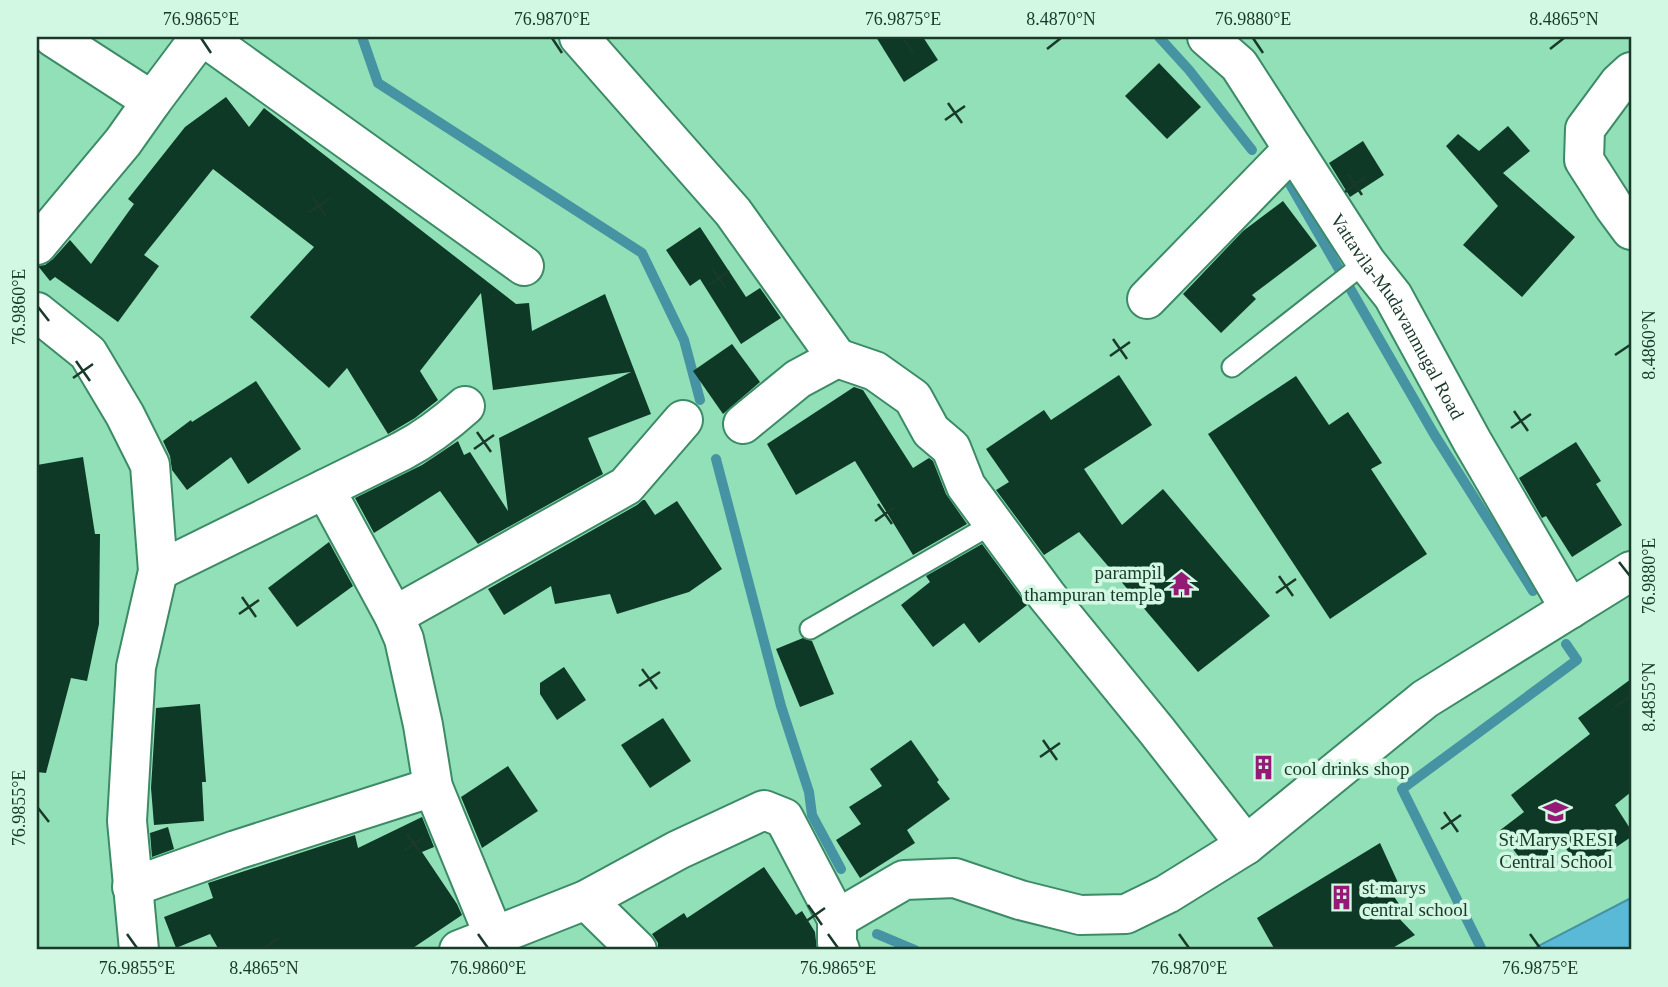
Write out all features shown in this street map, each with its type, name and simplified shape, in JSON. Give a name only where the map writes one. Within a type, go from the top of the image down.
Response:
[{"type":"street","points":[[53,37],[152,101]]},
{"type":"street","points":[[37,244],[123,142],[202,37],[524,266]]},
{"type":"street","points":[[579,37],[733,212],[837,358],[875,371],[913,398],[931,431],[951,448],[967,486],[1047,596],[1246,845]]},
{"type":"street","name":"Vattavila-Mudavanmugal Road","points":[[1207,37],[1240,65],[1366,262],[1394,296],[1472,441],[1570,610]]},
{"type":"street","points":[[1631,72],[1619,83],[1584,129],[1584,160],[1631,230]]},
{"type":"street","points":[[1147,299],[1293,149]]},
{"type":"street","points":[[37,312],[88,353],[125,415],[150,465],[158,571],[136,667],[127,821],[139,950]]},
{"type":"street","points":[[743,424],[799,379],[837,358]]},
{"type":"street","points":[[158,571],[425,439],[465,406]]},
{"type":"street","points":[[394,616],[626,486],[683,420]]},
{"type":"street","points":[[325,489],[404,639],[423,725],[433,787],[494,936]]},
{"type":"street","points":[[459,950],[586,900],[678,850],[764,810],[784,818],[838,935],[904,880],[955,878],[1020,901],[1080,915],[1126,914],[1167,894],[1246,845],[1425,699],[1631,571]]},
{"type":"street","points":[[132,887],[236,850],[433,787]]},
{"type":"street","points":[[586,900],[637,950]]},
{"type":"lane","points":[[1231,367],[1366,262]]},
{"type":"lane","points":[[810,629],[994,523]]},
{"type":"water","points":[[1631,898],[1631,950],[1532,950],[1542,944]]},
{"type":"building","points":[[876,37],[923,37],[938,60],[904,82]]},
{"type":"building","points":[[1159,63],[1201,107],[1167,139],[1125,96]]},
{"type":"building","points":[[226,97],[249,127],[264,108],[516,304],[529,303],[532,331],[605,294],[651,414],[588,438],[603,474],[478,544],[440,491],[374,533],[355,498],[422,465],[458,441],[464,455],[470,452],[508,511],[499,438],[631,372],[493,390],[481,293],[420,371],[438,400],[388,434],[347,368],[329,388],[250,317],[314,247],[213,169],[144,255],[159,266],[118,322],[55,277],[50,281],[38,266],[53,259],[70,240],[91,264],[134,204],[128,199],[185,127]]},
{"type":"building","points":[[1508,126],[1530,151],[1503,173],[1575,237],[1522,297],[1463,245],[1498,206],[1446,146],[1458,134],[1479,151]]},
{"type":"building","points":[[1363,141],[1384,175],[1350,197],[1329,163]]},
{"type":"building","points":[[1283,201],[1317,246],[1252,295],[1256,299],[1221,333],[1183,294],[1243,231]]},
{"type":"building","points":[[700,227],[746,297],[760,288],[781,318],[741,344],[700,279],[690,286],[666,250]]},
{"type":"building","points":[[732,344],[760,382],[723,414],[693,371]]},
{"type":"building","points":[[1119,375],[1152,425],[1084,469],[1122,525],[1163,489],[1270,616],[1198,672],[1079,532],[1044,555],[996,490],[1009,482],[986,449],[1044,410],[1051,420]]},
{"type":"building","points":[[1296,376],[1329,425],[1348,412],[1382,463],[1371,469],[1427,554],[1330,619],[1208,434]]},
{"type":"building","points":[[256,381],[301,449],[248,484],[231,457],[187,490],[172,470],[170,456],[163,441],[191,420],[192,422]]},
{"type":"building","points":[[854,387],[863,390],[913,468],[929,458],[933,461],[946,494],[967,524],[913,555],[855,461],[796,495],[767,444]]},
{"type":"building","points":[[1576,442],[1601,481],[1596,484],[1622,525],[1572,557],[1546,516],[1542,518],[1519,478]]},
{"type":"building","points":[[83,457],[95,534],[100,534],[99,624],[87,681],[71,678],[46,773],[37,772],[37,465]]},
{"type":"building","points":[[643,500],[655,515],[677,501],[722,569],[689,592],[617,614],[610,594],[555,604],[551,586],[504,615],[488,589]]},
{"type":"building","points":[[329,542],[353,586],[297,627],[268,588]]},
{"type":"building","points":[[982,544],[1027,605],[979,643],[964,623],[933,647],[901,605],[930,582],[926,576]]},
{"type":"building","points":[[803,638],[812,641],[834,694],[800,707],[776,649]]},
{"type":"building","points":[[564,667],[586,700],[557,720],[540,694],[540,683]]},
{"type":"building","points":[[1631,679],[1631,792],[1615,805],[1631,830],[1631,837],[1581,871],[1563,844],[1529,870],[1499,831],[1524,812],[1511,795],[1590,734],[1578,718]]},
{"type":"building","points":[[200,704],[206,782],[202,782],[204,821],[154,825],[151,788],[156,708]]},
{"type":"building","points":[[663,718],[691,761],[650,788],[621,745]]},
{"type":"building","points":[[911,740],[950,799],[907,830],[915,843],[860,878],[836,840],[861,824],[849,807],[882,786],[870,769]]},
{"type":"building","points":[[508,766],[538,811],[482,848],[461,797]]},
{"type":"building","points":[[422,817],[434,847],[422,852],[462,915],[410,950],[219,950],[210,934],[176,948],[164,917],[213,898],[208,883],[355,835],[358,848]]},
{"type":"building","points":[[168,827],[174,849],[152,857],[150,833]]},
{"type":"building","name":"st marys central school","points":[[1380,843],[1400,887],[1391,892],[1399,904],[1391,910],[1415,935],[1389,950],[1275,950],[1257,918]]},
{"type":"building","points":[[764,867],[796,915],[802,911],[815,932],[817,950],[658,950],[658,943],[652,934],[684,913],[687,918]]},
{"type":"waterway","points":[[362,37],[378,83],[642,253],[684,340],[700,400]]},
{"type":"waterway","points":[[1159,37],[1189,70],[1252,150]]},
{"type":"waterway","points":[[1287,179],[1434,434],[1533,591]]},
{"type":"waterway","points":[[716,459],[781,706],[809,792],[812,815],[841,869]]},
{"type":"waterway","points":[[1482,950],[1402,789],[1577,660],[1566,644]]},
{"type":"waterway","points":[[877,934],[915,950]]},
{"type":"place","name":"parampil thampuran temple","points":[[1182,583]]},
{"type":"place","name":"cool drinks shop","points":[[1264,768]]},
{"type":"place","name":"St Marys RESI Central School","points":[[1556,811]]},
{"type":"place","name":"st marys central school","points":[[1342,898]]}]
